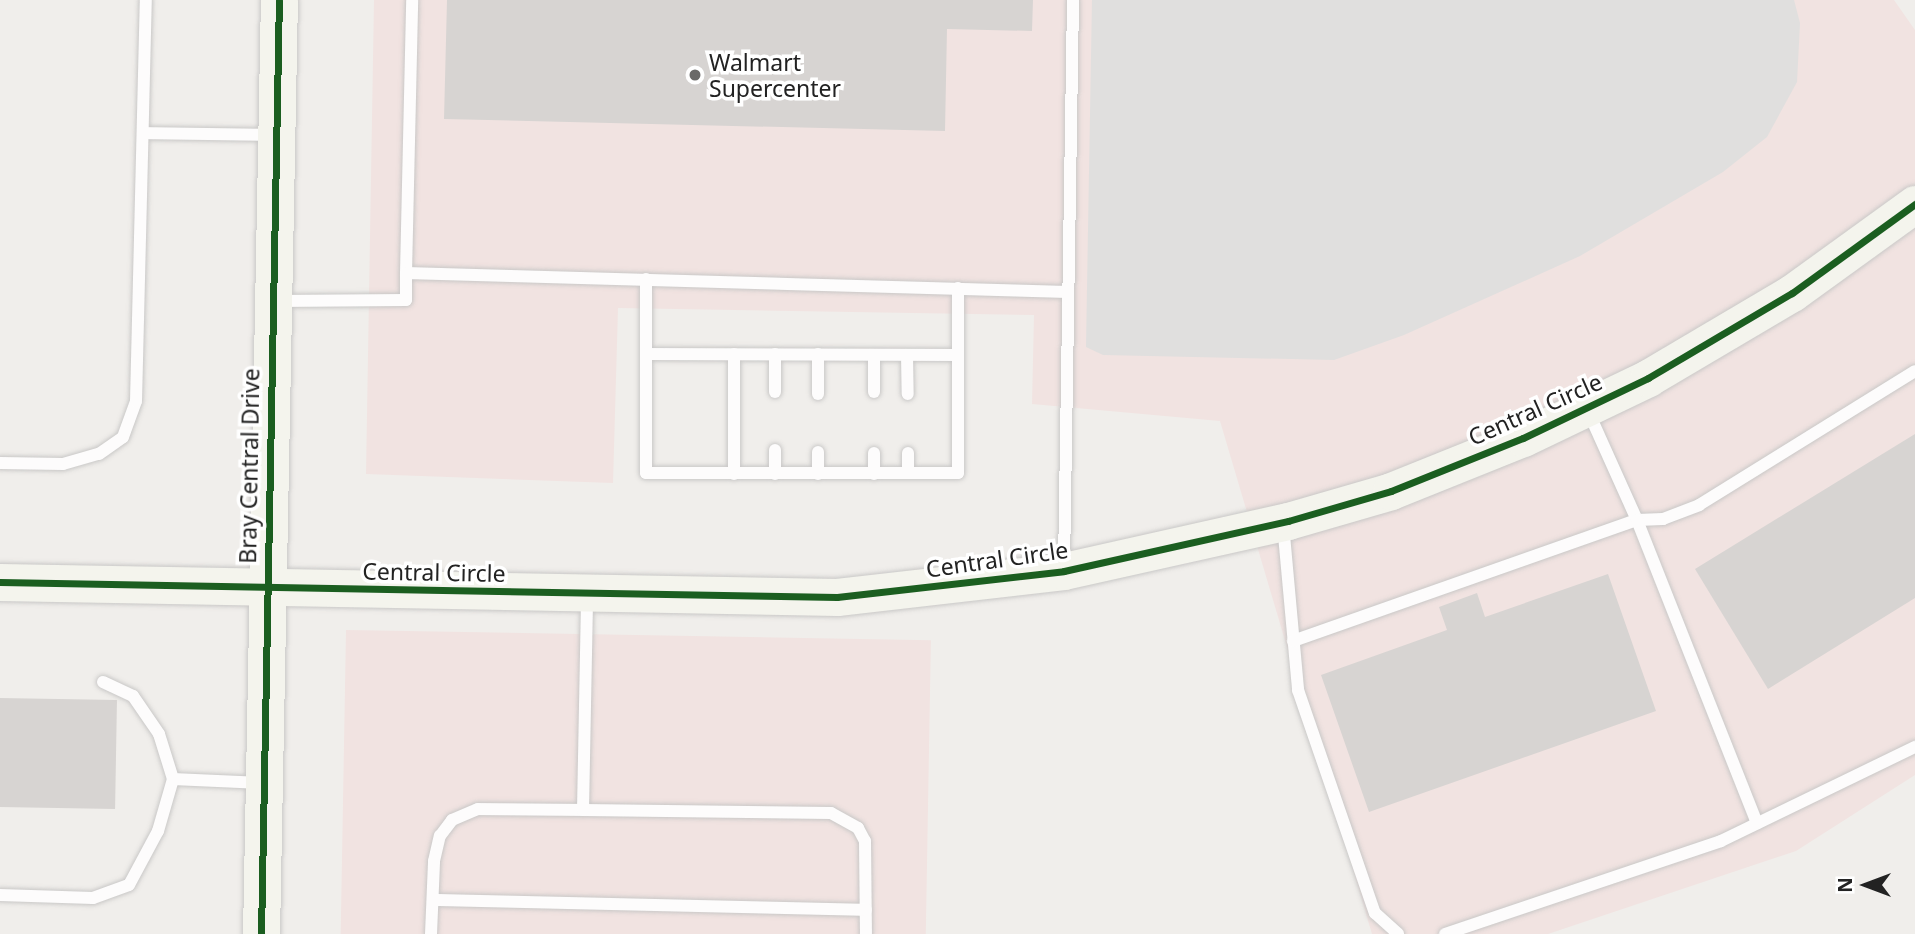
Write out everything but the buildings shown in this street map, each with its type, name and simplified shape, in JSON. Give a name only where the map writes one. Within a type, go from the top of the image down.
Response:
[{"type":"street","name":"Bray Central Drive","points":[[261,934],[265,587],[279,0]]},
{"type":"street","name":"Central Circle","points":[[0,582],[837,597],[985,583],[1064,571],[1283,523],[1391,491],[1587,408],[1648,378],[1792,293],[1915,204]]},
{"type":"lane","points":[[0,463],[63,464],[99,454],[123,437],[136,401],[146,0]]},
{"type":"lane","points":[[272,301],[406,300],[412,0]]},
{"type":"lane","points":[[1064,571],[1073,0]]},
{"type":"lane","points":[[143,134],[276,135]]},
{"type":"lane","points":[[406,272],[1068,292]]},
{"type":"lane","points":[[646,279],[646,473],[958,473],[958,288]]},
{"type":"lane","points":[[646,354],[958,355]]},
{"type":"lane","points":[[734,354],[734,474]]},
{"type":"lane","points":[[775,354],[775,392]]},
{"type":"lane","points":[[818,354],[818,394]]},
{"type":"lane","points":[[874,355],[874,392]]},
{"type":"lane","points":[[907,355],[908,394]]},
{"type":"lane","points":[[1293,641],[1637,520],[1663,519],[1699,505],[1915,371]]},
{"type":"lane","points":[[1587,408],[1637,520],[1757,823]]},
{"type":"lane","points":[[775,450],[775,474]]},
{"type":"lane","points":[[818,452],[818,474]]},
{"type":"lane","points":[[874,453],[874,474]]},
{"type":"lane","points":[[908,453],[908,473]]},
{"type":"lane","points":[[1283,523],[1298,690],[1375,914],[1398,934]]},
{"type":"lane","points":[[583,810],[587,594]]},
{"type":"lane","points":[[0,895],[93,898],[129,885],[158,831],[173,779],[159,734],[133,696],[103,682]]},
{"type":"lane","points":[[1445,934],[1721,841],[1915,747]]},
{"type":"lane","points":[[173,779],[263,783]]},
{"type":"lane","points":[[431,934],[440,836],[452,820],[478,809],[831,813],[858,828],[865,841],[866,934]]},
{"type":"lane","points":[[433,900],[866,910]]},
{"type":"shaded area","points":[[374,0],[1894,0],[1915,30],[1915,775],[1796,851],[1548,934],[1372,934],[1220,421],[1032,404],[1034,315],[618,308],[613,483],[366,474]]},
{"type":"shaded area","points":[[1092,0],[1794,0],[1800,23],[1797,82],[1767,137],[1723,172],[1580,256],[1404,335],[1334,360],[1103,355],[1086,347]]},
{"type":"shaded area","points":[[346,630],[931,640],[926,934],[341,934]]},
{"type":"cycle path","points":[[261,934],[279,0]]},
{"type":"cycle path","points":[[0,582],[837,597],[1064,571],[1288,521],[1391,491],[1523,438],[1648,378],[1792,293],[1915,204]]},
{"type":"place","name":"Walmart Supercenter","points":[[695,75]]}]
